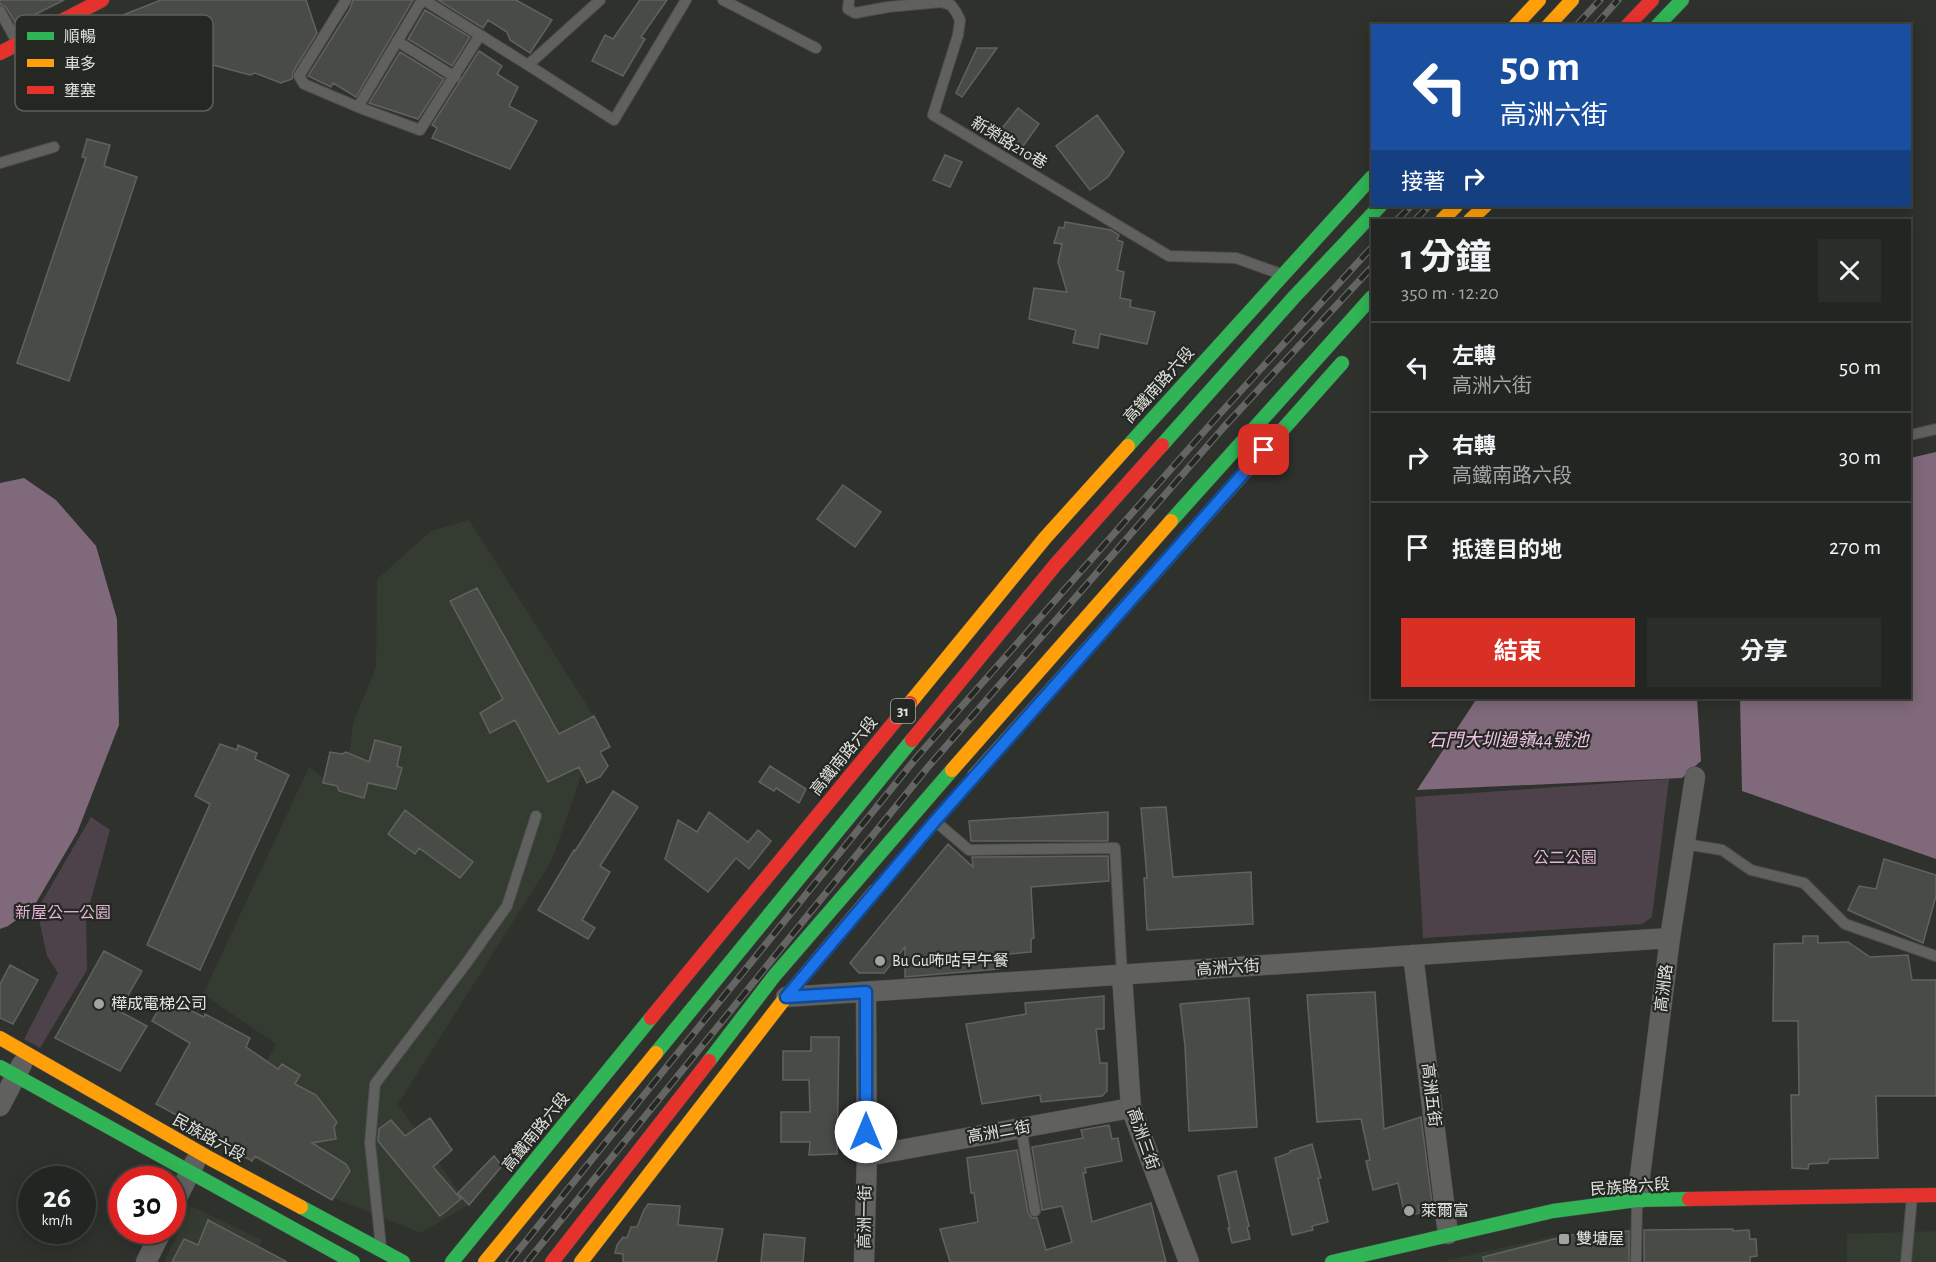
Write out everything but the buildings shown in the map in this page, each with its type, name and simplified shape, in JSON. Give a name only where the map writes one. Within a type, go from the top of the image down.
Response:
[{"type":"main road","points":[[73,15],[102,0]]},
{"type":"main road","points":[[1517,24],[1539,0]]},
{"type":"main road","points":[[1550,24],[1572,0]]},
{"type":"main road","points":[[1629,24],[1652,0]]},
{"type":"main road","points":[[1659,24],[1682,0]]},
{"type":"main road","points":[[0,53],[15,46]]},
{"type":"main road","name":"高鐵南路六段","points":[[452,1262],[1030,556],[1094,482],[1371,178]]},
{"type":"main road","name":"31","points":[[485,1262],[1056,564],[1295,296],[1379,207]]},
{"type":"main road","points":[[1443,219],[1455,207]]},
{"type":"main road","points":[[1471,219],[1484,207]]},
{"type":"main road","points":[[552,1262],[775,975],[1038,670],[1371,298]]},
{"type":"main road","points":[[966,786],[1349,356]]},
{"type":"main road","points":[[1056,564],[1094,482]]},
{"type":"main road","points":[[1126,606],[1180,509]]},
{"type":"main road","points":[[581,1262],[786,997],[883,883]]},
{"type":"main road","name":"民族路六段","points":[[0,1038],[383,1256],[403,1262]]},
{"type":"main road","points":[[8,1071],[353,1262]]},
{"type":"main road","name":"民族路六段","points":[[1332,1262],[1386,1256],[1448,1234],[1552,1211],[1637,1200],[1936,1195]]},
{"type":"main road","points":[[600,1262],[602,1236]]},
{"type":"street","name":"高洲路","points":[[1637,1200],[1670,938],[1695,777]]},
{"type":"street","name":"高洲六街","points":[[786,997],[1670,938]]},
{"type":"street","name":"高洲五街","points":[[1413,955],[1448,1234]]},
{"type":"street","name":"高洲三街","points":[[1122,975],[1131,1108],[1189,1262]]},
{"type":"street","name":"高洲一街","points":[[864,1262],[867,1156],[866,992]]},
{"type":"street","points":[[0,1106],[8,1071],[27,1054]]},
{"type":"street","name":"高洲二街","points":[[867,1156],[1131,1108]]},
{"type":"street","points":[[186,1181],[200,1153]]},
{"type":"street","points":[[146,1262],[155,1244]]},
{"type":"lane","points":[[346,0],[298,76],[304,84],[420,130],[480,35]]},
{"type":"lane","points":[[358,107],[423,0],[614,120],[686,0]]},
{"type":"lane","points":[[528,65],[600,0]]},
{"type":"lane","points":[[723,0],[816,48]]},
{"type":"lane","name":"新榮路210巷","points":[[849,0],[848,9],[855,13],[941,2],[951,5],[960,20],[958,35],[933,115],[1169,256],[1236,258],[1281,275]]},
{"type":"lane","points":[[0,11],[15,38]]},
{"type":"lane","points":[[397,41],[455,77]]},
{"type":"lane","points":[[0,163],[54,147]]},
{"type":"lane","points":[[1911,435],[1936,429]]},
{"type":"lane","points":[[383,1256],[370,1143],[375,1084],[507,906],[536,816]]},
{"type":"lane","points":[[935,821],[969,850],[1115,848],[1122,975]]},
{"type":"lane","points":[[1685,844],[1722,850],[1750,870],[1804,882],[1845,924],[1936,956]]},
{"type":"lane","points":[[1021,1128],[1035,1211]]},
{"type":"lane","points":[[1906,1262],[1912,1195]]},
{"type":"lane","points":[[1636,1262],[1637,1200]]},
{"type":"shaded area","points":[[469,520],[599,724],[552,860],[398,1104],[468,1205],[421,1233],[339,1200],[222,1144],[276,1044],[203,994],[309,767],[344,793],[353,723],[376,667],[377,579],[431,531]]},
{"type":"shaded area","points":[[191,1206],[262,1240],[251,1262],[164,1262],[173,1244],[186,1244],[186,1216]]},
{"type":"shaded area","points":[[1631,1230],[1630,1262],[1439,1262],[1559,1235]]},
{"type":"shaded area","points":[[1936,1231],[1936,1262],[1847,1262],[1847,1234]]},
{"type":"green space","name":"公二公園","points":[[1669,779],[1652,917],[1642,924],[1423,938],[1415,797]]},
{"type":"green space","name":"新屋公一公園","points":[[91,817],[110,830],[86,918],[87,970],[40,1048],[24,1039],[58,973],[47,956],[37,910]]},
{"type":"water","points":[[1936,452],[1936,859],[1742,791],[1740,699],[1911,699],[1911,458]]},
{"type":"water","points":[[24,478],[56,500],[96,546],[117,619],[119,725],[77,833],[33,908],[0,929],[0,483]]},
{"type":"water","name":"石門大圳過嶺44號池","points":[[1476,699],[1697,699],[1701,761],[1682,778],[1417,790]]},
{"type":"railway","points":[[1578,24],[1600,0]]},
{"type":"railway","points":[[1597,24],[1618,0]]},
{"type":"railway","points":[[1398,219],[1410,207]]},
{"type":"railway","points":[[1416,219],[1428,207]]},
{"type":"railway","points":[[509,1262],[917,757],[1216,418],[1371,248]]},
{"type":"railway","points":[[527,1262],[928,767],[1223,428],[1371,268]]},
{"type":"traffic: fast","points":[[1659,24],[1682,0]]},
{"type":"traffic: fast","points":[[1128,446],[1371,178]]},
{"type":"traffic: fast","points":[[1162,445],[1295,296],[1379,207]]},
{"type":"traffic: fast","points":[[1171,521],[1371,298]]},
{"type":"traffic: fast","points":[[1253,463],[1342,363]]},
{"type":"traffic: fast","points":[[656,1053],[912,740]]},
{"type":"traffic: fast","points":[[709,1061],[775,975],[952,770]]},
{"type":"traffic: fast","points":[[452,1262],[651,1018]]},
{"type":"traffic: fast","points":[[0,1067],[353,1262]]},
{"type":"traffic: fast","points":[[1332,1262],[1553,1211],[1637,1200],[1689,1199]]},
{"type":"traffic: fast","points":[[301,1207],[403,1262]]},
{"type":"traffic: slow","points":[[1517,24],[1539,0]]},
{"type":"traffic: slow","points":[[1550,24],[1572,0]]},
{"type":"traffic: slow","points":[[1443,219],[1455,207]]},
{"type":"traffic: slow","points":[[1471,219],[1484,207]]},
{"type":"traffic: slow","points":[[910,703],[1045,538],[1128,446]]},
{"type":"traffic: slow","points":[[974,776],[1253,463]]},
{"type":"traffic: slow","points":[[952,770],[1171,521]]},
{"type":"traffic: slow","points":[[581,1262],[786,997],[875,891]]},
{"type":"traffic: slow","points":[[0,1038],[211,1159],[301,1207]]},
{"type":"traffic: slow","points":[[485,1262],[656,1053]]},
{"type":"traffic: jam","points":[[73,15],[102,0]]},
{"type":"traffic: jam","points":[[1629,24],[1652,0]]},
{"type":"traffic: jam","points":[[0,53],[15,45]]},
{"type":"traffic: jam","points":[[912,740],[1056,564],[1162,445]]},
{"type":"traffic: jam","points":[[651,1018],[910,703]]},
{"type":"traffic: jam","points":[[552,1262],[709,1061]]},
{"type":"traffic: jam","points":[[1689,1199],[1936,1195]]},
{"type":"place","name":"Bu Gu咘咕早午餐","points":[[880,961]]},
{"type":"place","name":"樺成電梯公司","points":[[99,1004]]},
{"type":"place","name":"萊爾富","points":[[1409,1211]]},
{"type":"place","name":"雙塘屋","points":[[1564,1239]]},
{"type":"route","points":[[866,1132],[866,992],[786,997],[935,821],[1264,450]]}]
